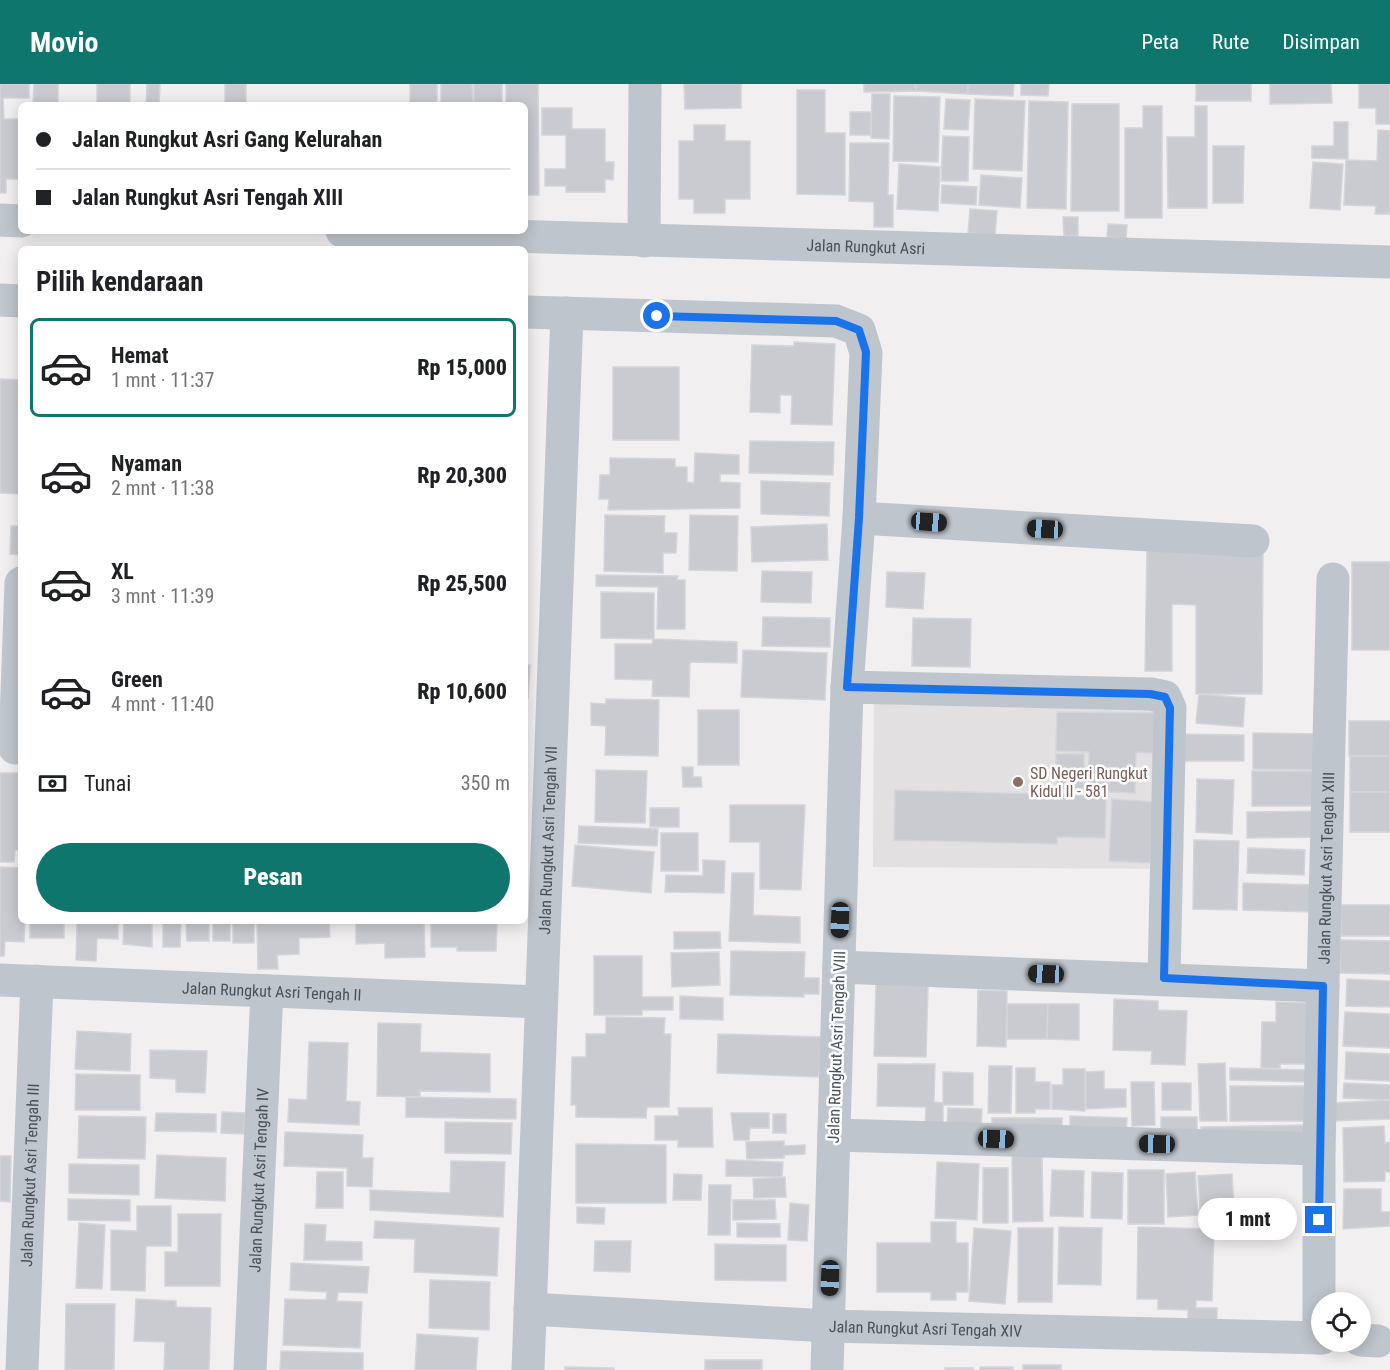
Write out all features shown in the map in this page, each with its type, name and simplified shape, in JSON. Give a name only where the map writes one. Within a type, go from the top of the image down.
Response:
[{"type":"street","points":[[644,241],[645,84]]},
{"type":"street","points":[[0,220],[18,221]]},
{"type":"street","name":"Jalan Rungkut Asri","points":[[433,234],[1390,262]]},
{"type":"street","points":[[0,300],[18,301]]},
{"type":"street","points":[[528,312],[567,313]]},
{"type":"street","name":"Jalan Rungkut Asri Tengah VIII","points":[[567,313],[836,321],[859,330],[866,352],[859,518],[847,687],[827,1370]]},
{"type":"street","name":"Jalan Rungkut Asri Tengah VII","points":[[528,1370],[541,1002],[537,782],[567,313]]},
{"type":"street","points":[[859,518],[1253,542]]},
{"type":"street","name":"Jalan Rungkut Asri Tengah XIII","points":[[1320,1292],[1319,1149],[1333,579]]},
{"type":"street","points":[[12,748],[18,638]]},
{"type":"street","points":[[847,687],[1150,694],[1165,697],[1170,708],[1164,978]]},
{"type":"street","points":[[839,967],[1323,986]]},
{"type":"street","name":"Jalan Rungkut Asri Tengah II","points":[[0,980],[541,1002]]},
{"type":"street","name":"Jalan Rungkut Asri Tengah III","points":[[22,1370],[37,981]]},
{"type":"street","name":"Jalan Rungkut Asri Tengah IV","points":[[250,1370],[267,991]]},
{"type":"street","points":[[834,1135],[1319,1149]]},
{"type":"street","name":"Jalan Rungkut Asri Tengah XIV","points":[[530,1309],[828,1326],[1311,1338]]},
{"type":"shaded area","name":"SD Negeri Rungkut Kidul II - 581","points":[[874,696],[1163,698],[1162,869],[873,867]]},
{"type":"building","points":[[0,84],[29,84],[29,98],[3,98],[4,119],[18,119],[18,179],[6,179],[6,193],[0,193]]},
{"type":"building","points":[[34,84],[58,84],[58,102],[33,102]]},
{"type":"building","points":[[97,84],[130,84],[130,102],[97,102]]},
{"type":"building","points":[[147,84],[160,84],[159,102],[146,102]]},
{"type":"building","points":[[225,84],[246,84],[246,102],[225,102]]},
{"type":"building","points":[[410,84],[437,84],[437,102],[410,102]]},
{"type":"building","points":[[441,84],[472,84],[473,102],[441,102]]},
{"type":"building","points":[[474,84],[502,84],[502,102],[474,102]]},
{"type":"building","points":[[506,84],[538,84],[539,195],[528,195],[528,102],[506,102]]},
{"type":"building","points":[[684,84],[741,84],[741,108],[685,109]]},
{"type":"building","points":[[864,84],[915,84],[916,91],[864,92]]},
{"type":"building","points":[[916,84],[968,84],[968,94],[916,91]]},
{"type":"building","points":[[968,84],[1014,84],[1013,96],[968,94]]},
{"type":"building","points":[[1021,84],[1049,84],[1048,96],[1021,95]]},
{"type":"building","points":[[1196,84],[1251,84],[1251,101],[1196,101]]},
{"type":"building","points":[[1270,84],[1331,84],[1332,103],[1270,104]]},
{"type":"building","points":[[1359,84],[1390,84],[1390,124],[1376,124],[1376,108],[1359,108]]},
{"type":"building","points":[[797,90],[825,90],[825,133],[845,133],[845,195],[797,194]]},
{"type":"building","points":[[872,94],[890,94],[889,139],[871,138]]},
{"type":"building","points":[[894,96],[940,97],[938,162],[893,161]]},
{"type":"building","points":[[946,99],[970,100],[968,130],[944,129]]},
{"type":"building","points":[[975,99],[1025,101],[1022,171],[973,169]]},
{"type":"building","points":[[1029,101],[1068,102],[1066,209],[1027,208]]},
{"type":"building","points":[[1072,104],[1119,104],[1119,211],[1071,211]]},
{"type":"building","points":[[1143,106],[1162,106],[1162,218],[1125,218],[1125,128],[1143,128]]},
{"type":"building","points":[[1195,106],[1207,106],[1207,208],[1168,208],[1167,137],[1195,137]]},
{"type":"building","points":[[542,108],[572,108],[572,129],[605,129],[605,162],[614,162],[613,180],[605,179],[605,192],[566,192],[566,186],[545,186],[545,169],[566,169],[566,135],[542,135]]},
{"type":"building","points":[[850,112],[871,112],[871,135],[850,135]]},
{"type":"building","points":[[1334,122],[1348,122],[1348,159],[1312,158],[1312,146],[1334,146]]},
{"type":"building","points":[[694,125],[725,125],[725,141],[750,141],[750,199],[725,199],[725,213],[694,213],[694,199],[679,199],[679,141],[694,141]]},
{"type":"building","points":[[1378,130],[1390,131],[1390,214],[1375,214],[1376,206],[1344,205],[1346,160],[1377,161]]},
{"type":"building","points":[[943,136],[969,137],[968,181],[941,181]]},
{"type":"building","points":[[850,143],[889,143],[888,195],[893,195],[893,227],[874,227],[874,202],[849,201]]},
{"type":"building","points":[[1213,146],[1244,146],[1243,203],[1213,203]]},
{"type":"building","points":[[1313,162],[1343,164],[1340,210],[1310,208]]},
{"type":"building","points":[[899,164],[940,167],[938,211],[897,209]]},
{"type":"building","points":[[981,175],[1022,178],[1020,208],[979,205]]},
{"type":"building","points":[[942,185],[977,187],[976,205],[941,203]]},
{"type":"building","points":[[970,209],[997,211],[995,235],[968,233]]},
{"type":"building","points":[[1063,217],[1078,217],[1078,236],[1064,236]]},
{"type":"building","points":[[1108,224],[1127,225],[1126,239],[1107,237]]},
{"type":"building","points":[[794,342],[835,344],[832,425],[791,424],[792,395],[780,395],[780,413],[750,412],[752,345],[794,346]]},
{"type":"building","points":[[613,367],[679,367],[679,440],[613,440]]},
{"type":"building","points":[[0,379],[18,380],[18,494],[0,493]]},
{"type":"building","points":[[750,441],[834,442],[833,475],[749,473]]},
{"type":"building","points":[[695,453],[739,455],[739,474],[720,474],[720,482],[740,483],[740,508],[608,510],[609,499],[599,499],[600,475],[610,475],[610,458],[675,459],[675,467],[687,467],[687,482],[694,483]]},
{"type":"building","points":[[761,481],[830,483],[829,516],[761,514]]},
{"type":"building","points":[[605,515],[665,516],[664,533],[677,533],[676,553],[663,553],[663,573],[604,571]]},
{"type":"building","points":[[690,515],[738,516],[737,571],[689,570]]},
{"type":"building","points":[[827,524],[828,560],[752,562],[751,527]]},
{"type":"building","points":[[11,526],[18,526],[18,555],[10,554]]},
{"type":"building","points":[[1147,546],[1263,549],[1262,694],[1196,694],[1196,605],[1172,604],[1172,671],[1145,671]]},
{"type":"building","points":[[1352,562],[1390,562],[1390,650],[1352,650]]},
{"type":"building","points":[[762,571],[812,572],[811,603],[761,602]]},
{"type":"building","points":[[887,572],[925,573],[923,609],[886,607]]},
{"type":"building","points":[[596,575],[678,576],[677,580],[685,580],[685,629],[657,629],[658,587],[596,586]]},
{"type":"building","points":[[601,592],[654,593],[654,639],[737,642],[737,663],[690,662],[689,697],[652,696],[653,680],[615,679],[615,644],[652,644],[653,639],[601,638]]},
{"type":"building","points":[[763,617],[830,618],[830,647],[762,646]]},
{"type":"building","points":[[913,618],[971,619],[970,667],[912,666]]},
{"type":"building","points":[[743,650],[827,653],[825,700],[741,697]]},
{"type":"building","points":[[528,665],[530,665],[528,698]]},
{"type":"building","points":[[1199,694],[1245,698],[1243,727],[1196,723]]},
{"type":"building","points":[[606,699],[659,700],[658,756],[605,755],[606,726],[591,725],[591,703],[606,704]]},
{"type":"building","points":[[698,710],[739,710],[739,765],[698,765]]},
{"type":"building","points":[[1057,712],[1154,713],[1153,753],[1136,752],[1135,793],[1088,791],[1089,752],[1056,751]]},
{"type":"building","points":[[1349,721],[1390,721],[1390,756],[1349,756]]},
{"type":"building","points":[[1253,733],[1319,734],[1319,770],[1253,769]]},
{"type":"building","points":[[1179,734],[1244,735],[1244,761],[1179,761]]},
{"type":"building","points":[[1056,754],[1084,754],[1084,789],[1056,789]]},
{"type":"building","points":[[1350,756],[1390,756],[1390,792],[1350,792]]},
{"type":"building","points":[[682,767],[693,767],[693,777],[701,777],[702,787],[683,787]]},
{"type":"building","points":[[596,770],[647,771],[645,823],[595,822]]},
{"type":"building","points":[[1252,771],[1318,771],[1318,806],[1252,806]]},
{"type":"building","points":[[0,773],[18,773],[18,850],[15,850],[14,862],[0,862]]},
{"type":"building","points":[[1197,779],[1234,780],[1232,834],[1196,832]]},
{"type":"building","points":[[895,790],[1106,796],[1105,838],[1057,837],[1057,844],[894,840]]},
{"type":"building","points":[[1350,792],[1390,792],[1390,832],[1350,832]]},
{"type":"building","points":[[1112,799],[1153,802],[1150,863],[1109,861]]},
{"type":"building","points":[[730,805],[805,805],[801,890],[760,889],[760,842],[730,842]]},
{"type":"building","points":[[650,808],[679,808],[679,827],[650,827]]},
{"type":"building","points":[[1319,811],[1320,837],[1247,838],[1247,812]]},
{"type":"building","points":[[579,826],[658,829],[657,846],[578,843]]},
{"type":"building","points":[[661,833],[698,833],[698,871],[661,871]]},
{"type":"building","points":[[1194,840],[1239,841],[1237,910],[1193,909]]},
{"type":"building","points":[[575,845],[654,852],[651,893],[572,886]]},
{"type":"building","points":[[1248,848],[1305,850],[1304,875],[1247,873]]},
{"type":"building","points":[[703,860],[725,861],[724,893],[665,892],[666,875],[703,876]]},
{"type":"building","points":[[0,867],[18,868],[18,924],[25,924],[24,942],[5,941],[4,956],[0,956]]},
{"type":"building","points":[[732,873],[754,873],[753,915],[800,917],[800,943],[729,941]]},
{"type":"building","points":[[1243,883],[1317,885],[1316,912],[1243,910]]},
{"type":"building","points":[[1341,905],[1390,905],[1390,936],[1341,936]]},
{"type":"building","points":[[30,924],[64,924],[64,938],[30,938]]},
{"type":"building","points":[[77,924],[118,924],[118,939],[97,938],[96,961],[76,960]]},
{"type":"building","points":[[124,924],[152,924],[152,947],[123,944]]},
{"type":"building","points":[[163,924],[181,924],[180,947],[163,947]]},
{"type":"building","points":[[186,924],[209,924],[209,941],[187,941]]},
{"type":"building","points":[[213,924],[230,924],[230,941],[213,941]]},
{"type":"building","points":[[233,924],[254,924],[254,943],[233,943]]},
{"type":"building","points":[[257,924],[329,924],[330,937],[299,938],[299,954],[277,955],[278,969],[258,969]]},
{"type":"building","points":[[356,924],[424,924],[425,957],[385,958],[385,943],[356,944]]},
{"type":"building","points":[[431,924],[497,924],[496,951],[457,951],[457,947],[431,947]]},
{"type":"building","points":[[674,932],[720,932],[721,948],[674,949]]},
{"type":"building","points":[[1340,940],[1390,941],[1390,974],[1340,973]]},
{"type":"building","points":[[731,951],[805,952],[804,978],[819,978],[819,994],[804,994],[804,997],[730,995]]},
{"type":"building","points":[[719,952],[720,985],[672,987],[671,953]]},
{"type":"building","points":[[594,956],[642,956],[642,997],[673,997],[673,1010],[642,1010],[642,1015],[594,1015]]},
{"type":"building","points":[[1347,979],[1390,981],[1390,1007],[1346,1006]]},
{"type":"building","points":[[876,984],[928,985],[926,1057],[874,1056]]},
{"type":"building","points":[[978,990],[1007,991],[1006,1047],[977,1046]]},
{"type":"building","points":[[680,996],[723,998],[723,1020],[680,1019]]},
{"type":"building","points":[[1114,999],[1158,1001],[1158,1010],[1187,1011],[1185,1065],[1151,1064],[1152,1051],[1113,1050]]},
{"type":"building","points":[[1276,1002],[1310,1003],[1309,1064],[1280,1064],[1280,1068],[1261,1068],[1262,1022],[1276,1022]]},
{"type":"building","points":[[1007,1004],[1048,1004],[1047,1039],[1007,1039]]},
{"type":"building","points":[[1048,1004],[1079,1004],[1079,1040],[1047,1039]]},
{"type":"building","points":[[1345,1012],[1390,1014],[1390,1048],[1343,1046]]},
{"type":"building","points":[[606,1017],[665,1018],[664,1034],[671,1034],[669,1107],[647,1107],[646,1118],[576,1117],[576,1105],[571,1105],[572,1057],[586,1057],[586,1034],[606,1034]]},
{"type":"building","points":[[378,1023],[421,1024],[420,1052],[490,1054],[490,1092],[420,1091],[420,1097],[377,1096]]},
{"type":"building","points":[[77,1031],[131,1034],[130,1071],[75,1069]]},
{"type":"building","points":[[718,1034],[821,1037],[819,1077],[717,1073]]},
{"type":"building","points":[[309,1042],[348,1043],[346,1101],[360,1102],[359,1125],[288,1122],[289,1099],[307,1100]]},
{"type":"building","points":[[150,1050],[207,1051],[205,1093],[176,1092],[176,1079],[150,1078]]},
{"type":"building","points":[[1346,1052],[1390,1054],[1390,1081],[1345,1079]]},
{"type":"building","points":[[1225,1063],[1227,1121],[1200,1121],[1198,1064]]},
{"type":"building","points":[[878,1064],[935,1064],[934,1102],[943,1103],[943,1072],[973,1073],[973,1105],[943,1105],[943,1126],[925,1126],[926,1107],[877,1106]]},
{"type":"building","points":[[989,1066],[1012,1066],[1011,1113],[988,1113]]},
{"type":"building","points":[[1016,1068],[1035,1068],[1035,1082],[1050,1082],[1050,1109],[1035,1109],[1035,1113],[1016,1113]]},
{"type":"building","points":[[1230,1068],[1308,1070],[1307,1082],[1230,1080]]},
{"type":"building","points":[[1063,1069],[1085,1069],[1085,1111],[1052,1109],[1052,1085],[1063,1085]]},
{"type":"building","points":[[1104,1071],[1104,1089],[1126,1089],[1126,1107],[1086,1109],[1086,1072]]},
{"type":"building","points":[[76,1074],[140,1075],[140,1110],[75,1110]]},
{"type":"building","points":[[1131,1082],[1154,1082],[1155,1125],[1132,1126]]},
{"type":"building","points":[[1162,1083],[1191,1083],[1191,1110],[1162,1110]]},
{"type":"building","points":[[1344,1083],[1390,1085],[1390,1100],[1343,1098]]},
{"type":"building","points":[[1230,1086],[1307,1086],[1307,1121],[1230,1121]]},
{"type":"building","points":[[406,1097],[516,1099],[516,1119],[406,1117]]},
{"type":"building","points":[[1390,1100],[1390,1119],[1333,1121],[1333,1103]]},
{"type":"building","points":[[678,1108],[712,1108],[713,1147],[678,1147],[678,1140],[655,1140],[655,1116],[679,1116]]},
{"type":"building","points":[[948,1108],[982,1109],[981,1128],[947,1127]]},
{"type":"building","points":[[222,1112],[245,1113],[244,1134],[221,1133]]},
{"type":"building","points":[[156,1113],[216,1114],[216,1132],[155,1131]]},
{"type":"building","points":[[731,1113],[769,1113],[769,1128],[750,1128],[749,1140],[734,1140]]},
{"type":"building","points":[[773,1114],[786,1114],[786,1133],[773,1133]]},
{"type":"building","points":[[79,1116],[146,1117],[145,1159],[78,1158]]},
{"type":"building","points":[[1070,1116],[1127,1118],[1126,1136],[1070,1134]]},
{"type":"building","points":[[1161,1117],[1197,1117],[1197,1135],[1161,1135]]},
{"type":"building","points":[[992,1118],[1062,1118],[1062,1130],[992,1131]]},
{"type":"building","points":[[445,1122],[512,1123],[511,1154],[445,1153]]},
{"type":"building","points":[[1306,1125],[1306,1138],[1201,1139],[1201,1127]]},
{"type":"building","points":[[1384,1126],[1385,1143],[1390,1142],[1390,1172],[1385,1172],[1385,1181],[1344,1182],[1343,1128]]},
{"type":"building","points":[[285,1132],[363,1135],[362,1158],[373,1158],[372,1187],[347,1186],[347,1168],[284,1166]]},
{"type":"building","points":[[784,1141],[784,1146],[805,1145],[805,1154],[784,1155],[784,1158],[747,1159],[746,1142]]},
{"type":"building","points":[[576,1144],[666,1145],[666,1203],[576,1203]]},
{"type":"building","points":[[157,1155],[226,1158],[225,1201],[155,1198]]},
{"type":"building","points":[[0,1156],[11,1156],[10,1202],[0,1201]]},
{"type":"building","points":[[1012,1156],[1042,1156],[1043,1221],[1013,1222]]},
{"type":"building","points":[[726,1160],[783,1162],[782,1177],[726,1176]]},
{"type":"building","points":[[451,1161],[505,1162],[503,1217],[370,1210],[370,1190],[450,1193]]},
{"type":"building","points":[[937,1162],[979,1164],[977,1220],[935,1218]]},
{"type":"building","points":[[69,1164],[139,1165],[139,1195],[69,1193]]},
{"type":"building","points":[[983,1168],[1008,1168],[1008,1223],[983,1223]]},
{"type":"building","points":[[1052,1170],[1084,1171],[1083,1217],[1050,1216]]},
{"type":"building","points":[[1128,1170],[1164,1170],[1164,1224],[1128,1224]]},
{"type":"building","points":[[317,1172],[343,1172],[343,1208],[316,1208]]},
{"type":"building","points":[[1092,1172],[1123,1173],[1122,1219],[1091,1218]]},
{"type":"building","points":[[1195,1172],[1198,1215],[1168,1217],[1166,1174]]},
{"type":"building","points":[[674,1174],[702,1175],[701,1200],[673,1200]]},
{"type":"building","points":[[1232,1174],[1235,1223],[1201,1225],[1198,1176]]},
{"type":"building","points":[[785,1177],[786,1197],[754,1198],[753,1179]]},
{"type":"building","points":[[709,1185],[731,1185],[730,1235],[708,1235]]},
{"type":"building","points":[[1344,1189],[1381,1189],[1381,1212],[1390,1212],[1390,1226],[1343,1229]]},
{"type":"building","points":[[68,1199],[130,1200],[130,1221],[68,1220]]},
{"type":"building","points":[[733,1200],[775,1200],[776,1219],[733,1220]]},
{"type":"building","points":[[790,1203],[809,1205],[807,1241],[788,1240]]},
{"type":"building","points":[[137,1206],[171,1206],[171,1246],[146,1246],[145,1291],[111,1290],[111,1230],[137,1231]]},
{"type":"building","points":[[577,1207],[605,1208],[604,1224],[577,1223]]},
{"type":"building","points":[[178,1214],[221,1214],[220,1286],[165,1286],[165,1252],[178,1252]]},
{"type":"building","points":[[375,1221],[499,1228],[497,1276],[414,1272],[415,1239],[374,1238]]},
{"type":"building","points":[[931,1222],[956,1222],[956,1243],[968,1243],[968,1292],[956,1292],[956,1300],[931,1300],[931,1292],[877,1292],[877,1243],[931,1243]]},
{"type":"building","points":[[79,1223],[105,1225],[102,1289],[76,1288]]},
{"type":"building","points":[[737,1223],[780,1224],[780,1237],[737,1237]]},
{"type":"building","points":[[305,1224],[326,1225],[325,1241],[362,1242],[362,1260],[304,1260]]},
{"type":"building","points":[[1059,1227],[1102,1228],[1101,1285],[1058,1284]]},
{"type":"building","points":[[1138,1227],[1214,1229],[1212,1301],[1196,1300],[1196,1308],[1217,1308],[1217,1321],[1188,1320],[1188,1310],[1158,1309],[1158,1299],[1137,1299]]},
{"type":"building","points":[[974,1228],[1011,1231],[1005,1304],[969,1301]]},
{"type":"building","points":[[1018,1228],[1053,1228],[1052,1302],[1018,1302]]},
{"type":"building","points":[[595,1241],[631,1241],[630,1272],[594,1271]]},
{"type":"building","points":[[715,1244],[786,1245],[786,1281],[715,1280]]},
{"type":"building","points":[[291,1263],[369,1267],[367,1293],[338,1292],[337,1301],[362,1302],[360,1348],[283,1345],[285,1299],[326,1300],[327,1292],[290,1290]]},
{"type":"building","points":[[430,1280],[490,1282],[489,1330],[429,1328]]},
{"type":"building","points":[[136,1299],[176,1301],[176,1307],[211,1308],[209,1370],[164,1370],[165,1342],[134,1341]]},
{"type":"building","points":[[66,1304],[115,1304],[114,1370],[65,1370]]},
{"type":"building","points":[[417,1334],[478,1338],[476,1370],[415,1370]]},
{"type":"building","points":[[281,1351],[363,1353],[363,1370],[280,1370]]},
{"type":"building","points":[[705,1360],[762,1360],[762,1370],[705,1370]]},
{"type":"building","points":[[1023,1365],[1061,1365],[1061,1370],[1023,1370]]},
{"type":"building","points":[[565,1367],[614,1368],[614,1370],[565,1370]]},
{"type":"building","points":[[980,1367],[1013,1367],[1013,1370],[980,1370]]},
{"type":"building","points":[[945,1368],[973,1368],[973,1370],[945,1370]]},
{"type":"place","name":"SD Negeri Rungkut Kidul II - 581","points":[[1018,782]]},
{"type":"route","points":[[657,316],[836,321],[859,330],[866,352],[859,518],[847,687],[1150,694],[1165,697],[1170,708],[1164,978],[1323,986],[1319,1220]]}]
